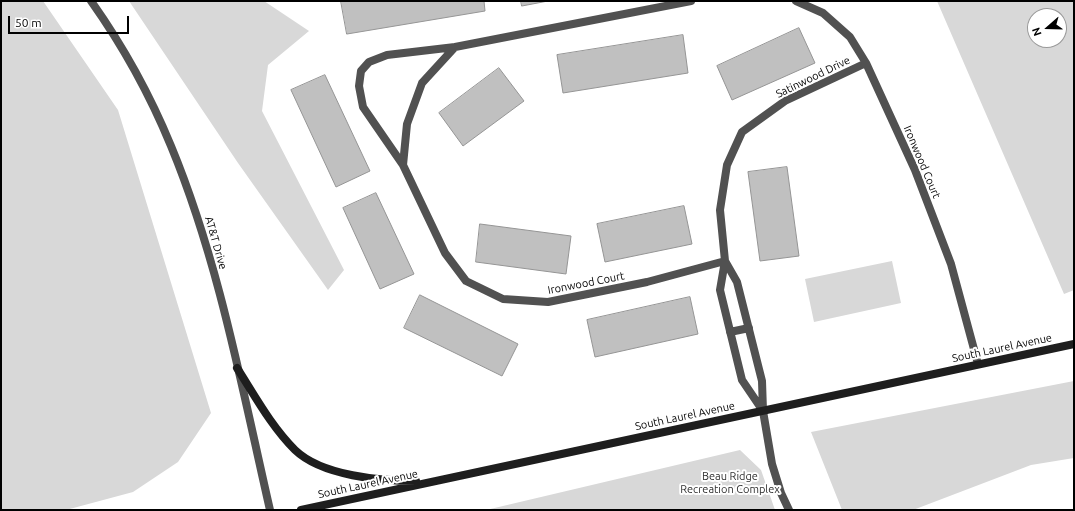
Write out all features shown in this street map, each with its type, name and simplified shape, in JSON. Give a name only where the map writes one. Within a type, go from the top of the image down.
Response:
[{"type":"main road","name":"South Laurel Avenue","points":[[301,510],[1074,344]]},
{"type":"main road","points":[[237,368],[270,420],[296,451],[320,466],[347,474],[372,479],[433,481]]},
{"type":"street","name":"AT&T Drive","points":[[91,1],[112,30],[143,85],[171,146],[191,198],[209,257],[237,368],[270,510]]},
{"type":"street","name":"Ironwood Court","points":[[691,1],[455,48],[387,55],[369,62],[361,71],[359,86],[363,107],[403,165],[445,253],[466,281],[503,300],[548,302],[647,282],[725,261]]},
{"type":"street","name":"Ironwood Court","points":[[796,1],[823,13],[850,37],[866,63],[916,170],[951,264],[978,364]]},
{"type":"street","points":[[403,165],[407,124],[422,83],[455,48]]},
{"type":"street","name":"Satinwood Drive","points":[[763,411],[742,380],[720,290],[725,261],[720,210],[727,165],[742,132],[785,101],[866,63]]},
{"type":"street","name":"Satinwood Drive","points":[[725,261],[737,282],[749,328],[762,381],[763,411]]},
{"type":"street","points":[[730,332],[749,328]]},
{"type":"street","points":[[763,411],[772,464],[781,493],[789,510]]},
{"type":"green space","points":[[1,1],[43,1],[118,110],[211,413],[178,462],[133,492],[66,510],[1,510]]},
{"type":"green space","points":[[129,1],[264,1],[309,31],[268,65],[262,111],[344,270],[328,290],[238,163]]},
{"type":"green space","points":[[937,1],[1074,1],[1074,290],[1064,294]]},
{"type":"green space","points":[[892,261],[901,303],[814,322],[805,279]]},
{"type":"green space","points":[[1074,381],[1074,458],[1031,465],[913,510],[842,510],[811,432]]},
{"type":"green space","name":"Beau Ridge Recreation Complex","points":[[740,450],[761,470],[775,510],[486,510]]},
{"type":"building","points":[[341,1],[484,1],[485,11],[347,34]]},
{"type":"building","points":[[521,1],[548,1],[522,6]]},
{"type":"building","points":[[799,28],[815,63],[732,100],[717,66]]},
{"type":"building","points":[[683,35],[688,73],[563,93],[557,55]]},
{"type":"building","points":[[499,68],[524,101],[463,146],[439,113]]},
{"type":"building","points":[[325,75],[370,171],[336,187],[291,90]]},
{"type":"building","points":[[787,167],[799,256],[760,261],[748,172]]},
{"type":"building","points":[[376,193],[414,274],[380,289],[343,208]]},
{"type":"building","points":[[684,206],[692,244],[605,262],[597,224]]},
{"type":"building","points":[[480,224],[571,236],[566,274],[476,262]]},
{"type":"building","points":[[420,295],[518,344],[502,376],[404,328]]},
{"type":"building","points":[[690,297],[698,334],[595,357],[587,320]]}]
